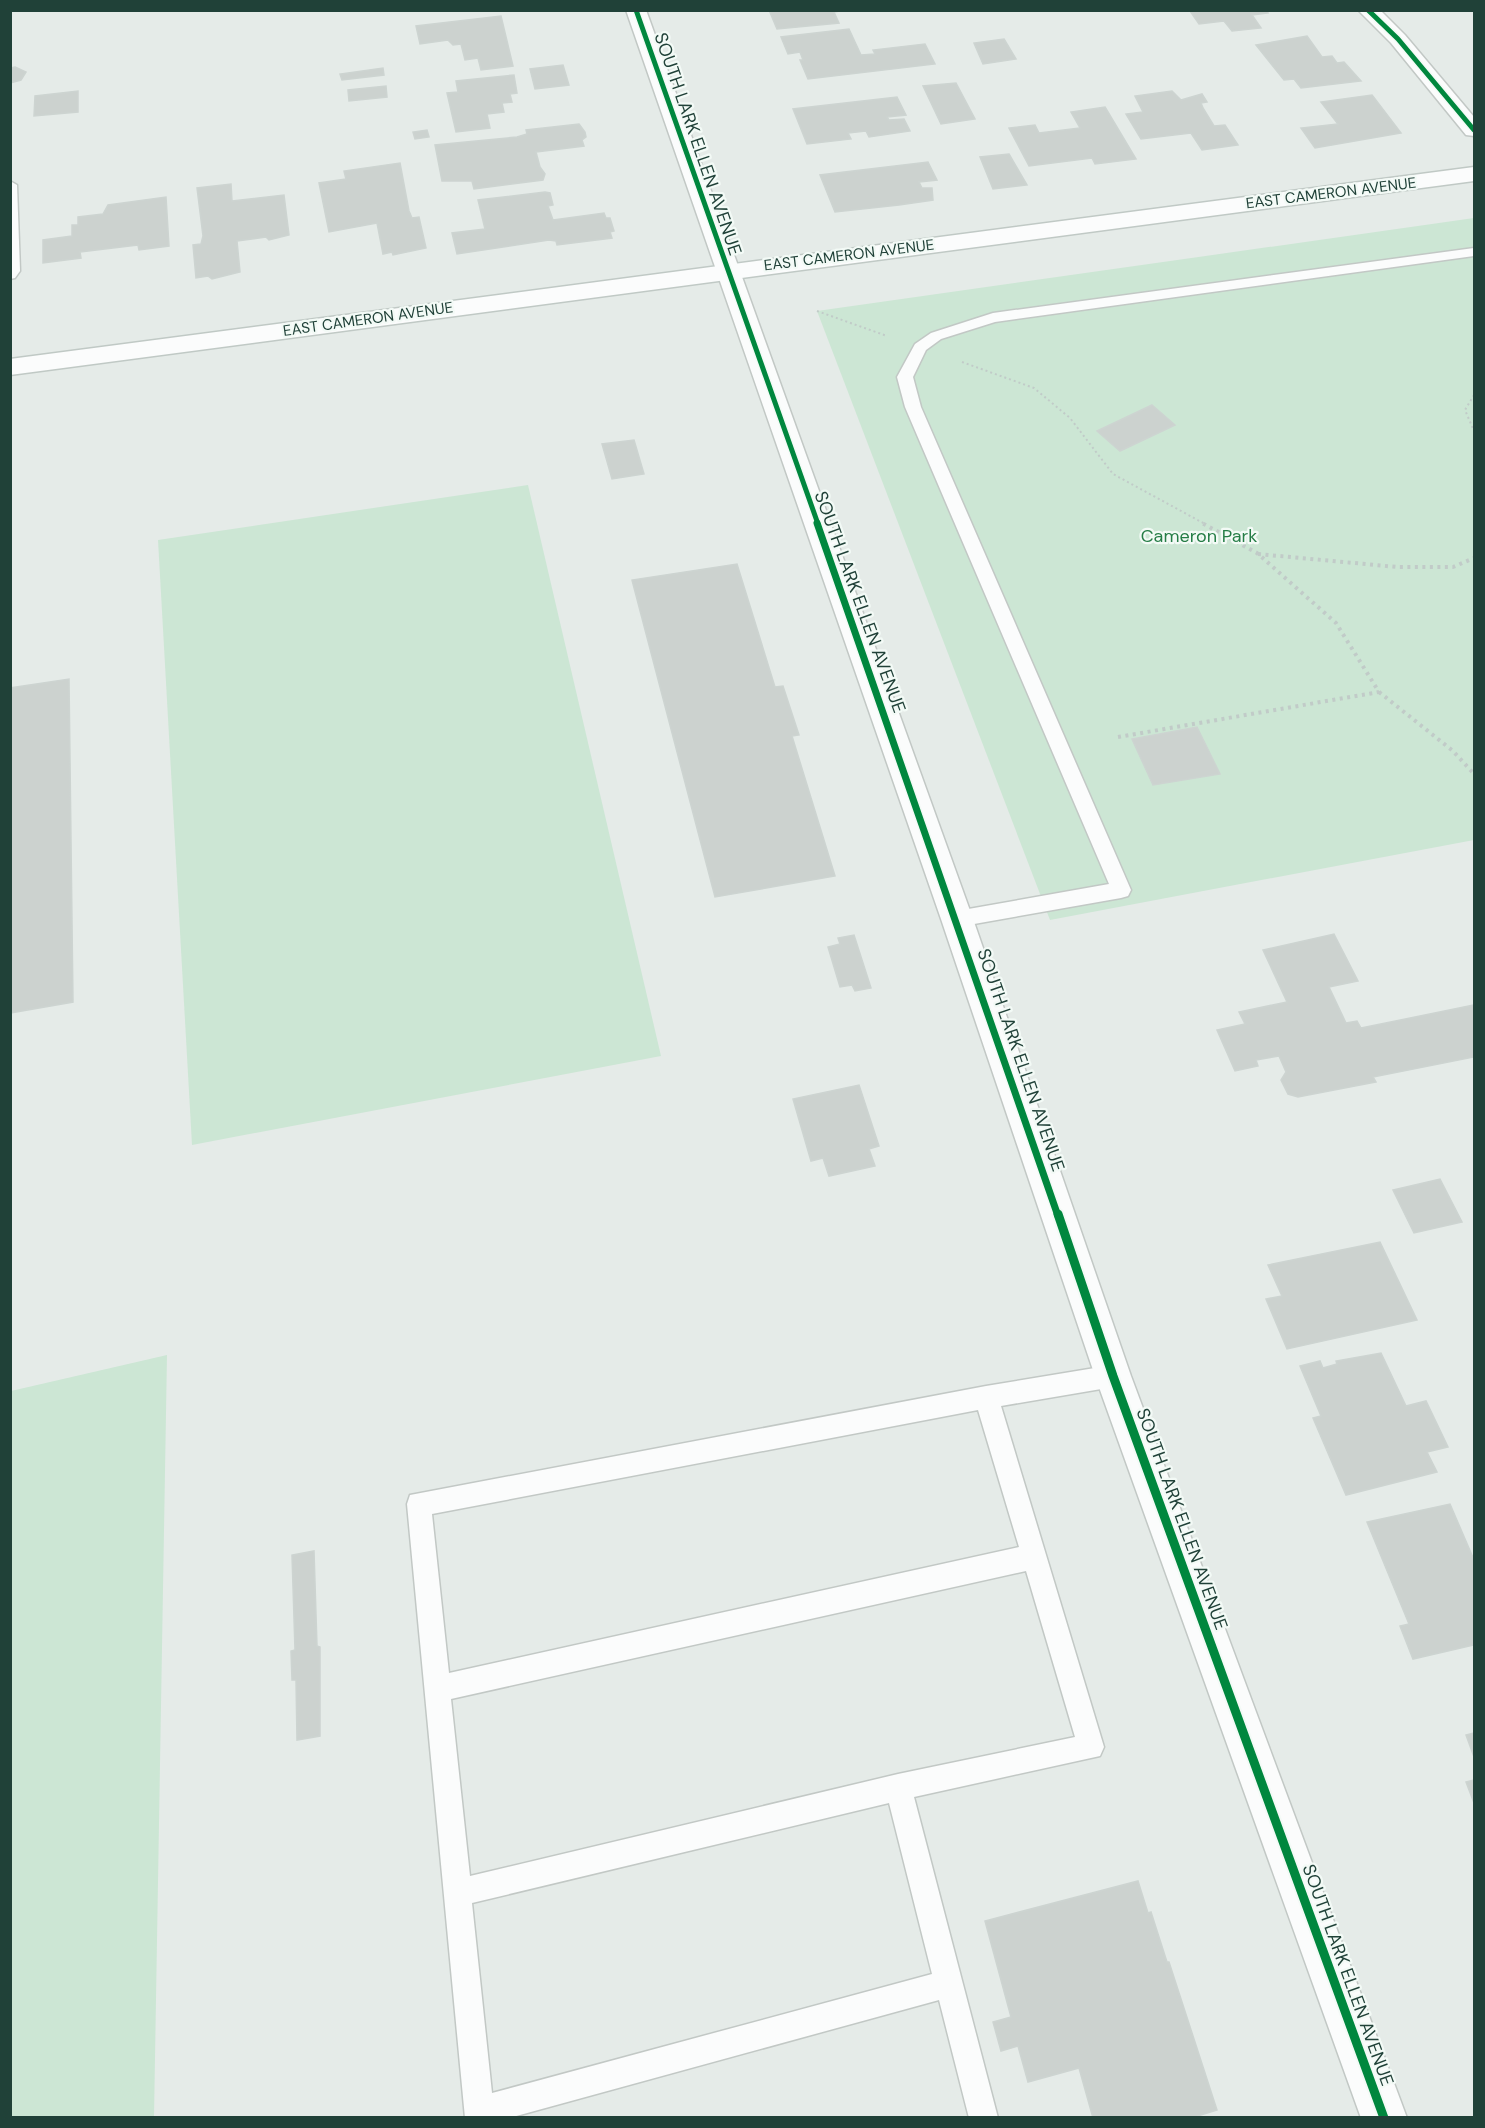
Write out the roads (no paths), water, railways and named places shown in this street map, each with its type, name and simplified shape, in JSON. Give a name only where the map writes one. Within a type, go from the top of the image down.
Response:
[{"type":"street","name":"SOUTH LARK ELLEN AVENUE","points":[[636,10],[726,271],[957,919],[1113,1376],[1384,2118]]},
{"type":"street","points":[[1368,10],[1398,39],[1474,130]]},
{"type":"street","name":"EAST CAMERON AVENUE","points":[[10,367],[1474,174]]},
{"type":"lane","points":[[10,185],[13,271],[10,275]]},
{"type":"lane","points":[[957,919],[1121,890],[913,407],[905,377],[920,347],[936,336],[993,318],[1474,252]]},
{"type":"lane","points":[[950,1983],[480,2114],[419,1504],[986,1397],[1113,1376]]},
{"type":"lane","points":[[457,1893],[898,1787],[1091,1747],[986,1397]]},
{"type":"lane","points":[[437,1689],[1035,1556]]},
{"type":"lane","points":[[898,1787],[984,2118]]},
{"type":"park label","name":"Cameron Park","points":[[1199,536]]}]
